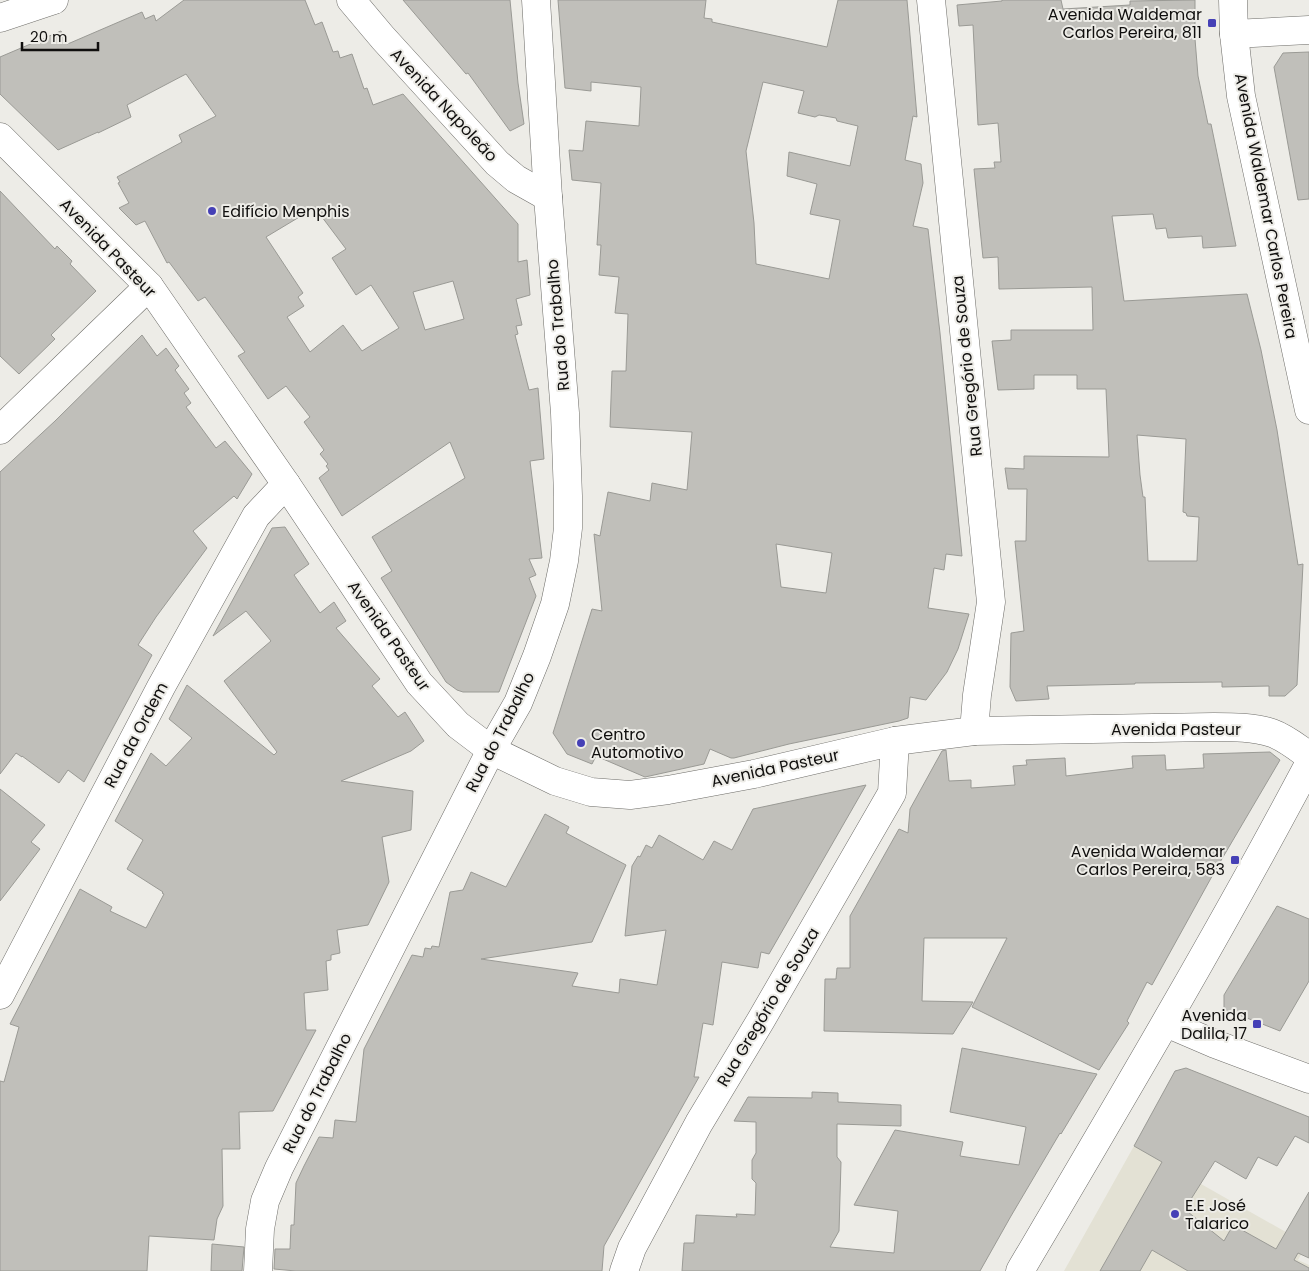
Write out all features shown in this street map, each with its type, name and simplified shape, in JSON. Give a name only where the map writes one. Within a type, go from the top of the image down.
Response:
[{"type":"street","points":[[0,18],[54,0]]},
{"type":"street","name":"Avenida Napoleão","points":[[351,0],[496,163],[516,179],[548,197]]},
{"type":"street","name":"Rua do Trabalho","points":[[258,1271],[260,1229],[265,1201],[279,1168],[491,750],[518,703],[555,604],[564,561],[568,528],[566,413],[548,197],[536,0]]},
{"type":"street","name":"Rua Gregório de Souza","points":[[931,0],[991,602],[977,695],[974,731]]},
{"type":"street","name":"Avenida Waldemar Carlos Pereira","points":[[1233,0],[1234,34],[1241,96],[1265,206],[1300,334],[1309,410]]},
{"type":"street","points":[[1234,34],[1309,30]]},
{"type":"street","name":"Avenida Pasteur","points":[[0,137],[149,286],[286,484],[419,683],[458,725],[491,750],[555,782],[591,792],[630,795],[754,774],[894,741],[974,731],[1244,728],[1273,733],[1309,756]]},
{"type":"street","points":[[0,430],[149,286]]},
{"type":"street","name":"Rua da Ordem","points":[[0,995],[161,686],[256,516],[286,484]]},
{"type":"street","name":"Rua Gregório de Souza","points":[[624,1271],[632,1248],[699,1123],[761,1020],[892,793],[894,741]]},
{"type":"street","points":[[1020,1271],[1166,1023],[1309,764]]},
{"type":"street","points":[[1166,1023],[1215,1044],[1309,1079]]},
{"type":"shaded area","name":"E.E José Talarico","points":[[1134,1146],[1307,1244],[1298,1260],[1309,1265],[1309,1271],[1064,1271]]},
{"type":"building","points":[[184,0],[305,0],[315,25],[322,22],[333,52],[338,51],[340,58],[352,54],[364,89],[367,88],[373,105],[403,94],[518,224],[518,262],[527,260],[530,295],[516,299],[522,325],[516,326],[518,334],[515,335],[529,390],[538,388],[544,459],[530,461],[542,558],[529,559],[536,575],[529,578],[536,596],[499,692],[463,692],[446,682],[381,578],[392,571],[372,537],[465,478],[450,442],[342,516],[319,478],[329,470],[326,466],[328,464],[320,454],[324,450],[304,422],[310,417],[286,386],[268,399],[238,356],[245,352],[205,297],[198,301],[169,262],[167,263],[145,221],[136,225],[119,208],[129,203],[118,183],[120,182],[117,177],[182,142],[179,135],[216,116],[186,74],[127,105],[131,117],[58,150],[0,94],[0,57],[61,31],[67,44],[142,12],[145,19],[154,15],[156,21]],"holes":[[[316,207],[346,249],[332,258],[356,295],[371,285],[399,328],[362,351],[343,325],[310,352],[287,317],[304,306],[298,297],[303,293],[266,237]],[[453,281],[464,319],[425,330],[413,292]]]},
{"type":"building","points":[[403,0],[510,0],[524,124],[510,131],[468,73],[466,74]]},
{"type":"building","points":[[558,0],[706,0],[704,18],[712,19],[712,22],[827,47],[838,0],[907,0],[917,117],[913,116],[905,160],[921,164],[923,183],[913,226],[928,229],[962,556],[946,554],[944,570],[934,568],[928,608],[969,614],[958,649],[947,672],[926,700],[910,697],[908,718],[734,758],[710,749],[704,764],[645,777],[596,756],[592,764],[567,754],[553,733],[592,609],[602,611],[594,534],[600,536],[608,492],[650,501],[652,483],[687,490],[692,432],[610,427],[612,371],[626,371],[628,314],[615,313],[619,277],[599,275],[601,245],[597,245],[601,183],[572,180],[569,150],[583,151],[586,121],[639,126],[641,87],[591,82],[591,91],[565,88]],"holes":[[[763,82],[804,91],[798,113],[815,117],[819,115],[836,118],[837,121],[858,126],[850,166],[789,152],[787,176],[817,184],[810,214],[840,220],[829,279],[756,264],[754,223],[746,151]],[[776,544],[832,553],[826,593],[781,587]]]},
{"type":"building","points":[[1061,0],[1063,9],[1130,5],[1130,1],[1195,0],[1195,39],[1198,76],[1208,124],[1211,124],[1236,246],[1203,248],[1202,236],[1168,238],[1166,228],[1156,229],[1153,214],[1112,216],[1124,301],[1247,294],[1261,350],[1277,430],[1298,565],[1303,564],[1297,685],[1285,696],[1269,696],[1269,686],[1222,687],[1222,682],[1135,683],[1047,686],[1049,699],[1016,701],[1010,687],[1011,633],[1024,631],[1015,541],[1026,541],[1027,489],[1008,489],[1005,468],[1024,469],[1024,456],[1109,457],[1106,389],[1077,389],[1077,375],[1034,375],[1034,389],[998,390],[992,341],[1011,340],[1011,330],[1093,330],[1092,287],[999,289],[998,257],[983,258],[974,169],[995,168],[994,162],[1001,162],[998,123],[978,125],[973,25],[959,26],[957,5],[1002,1]],"holes":[[[1137,435],[1186,439],[1183,512],[1187,516],[1199,517],[1197,561],[1148,561],[1145,497],[1143,497],[1140,475]]]},
{"type":"building","points":[[1309,52],[1309,199],[1298,200],[1274,67],[1283,53]]},
{"type":"building","points":[[0,191],[55,249],[57,246],[72,261],[70,264],[96,291],[51,335],[55,339],[19,374],[0,356]]},
{"type":"building","points":[[142,335],[157,356],[166,348],[179,366],[175,370],[189,389],[184,393],[191,403],[186,407],[216,448],[225,441],[252,474],[237,499],[234,496],[193,531],[207,548],[156,617],[138,645],[152,655],[84,782],[68,770],[59,783],[16,753],[0,774],[0,472]]},
{"type":"building","points":[[285,527],[309,564],[294,575],[320,613],[334,602],[346,621],[336,628],[380,679],[372,686],[398,717],[405,712],[424,741],[411,751],[341,781],[413,791],[411,830],[382,837],[389,882],[368,925],[337,930],[340,953],[331,955],[331,960],[326,961],[328,990],[304,993],[306,1030],[316,1030],[273,1111],[239,1112],[240,1149],[222,1149],[223,1206],[217,1219],[214,1240],[149,1236],[147,1271],[0,1271],[0,1081],[4,1082],[19,1027],[10,1024],[80,889],[112,907],[110,911],[146,928],[164,894],[127,869],[143,840],[115,821],[151,753],[166,766],[192,738],[169,719],[187,685],[274,755],[277,752],[224,681],[271,641],[246,611],[213,636],[272,528]]},
{"type":"building","points":[[946,750],[949,781],[971,780],[971,788],[1015,785],[1013,766],[1027,765],[1026,760],[1065,758],[1066,776],[1133,768],[1132,756],[1165,755],[1166,770],[1204,768],[1203,754],[1270,752],[1280,760],[1216,869],[1152,985],[1147,982],[1127,1021],[1129,1023],[1099,1070],[972,1007],[1007,938],[924,938],[922,1001],[973,1002],[953,1034],[824,1031],[825,979],[836,979],[837,968],[850,968],[850,916],[899,829],[908,833],[910,809],[942,751]]},
{"type":"building","points":[[866,785],[769,954],[761,952],[758,968],[722,962],[713,1025],[703,1023],[694,1077],[699,1077],[604,1246],[602,1271],[296,1271],[274,1269],[275,1249],[290,1249],[291,1225],[294,1225],[296,1183],[304,1166],[319,1137],[333,1138],[335,1120],[356,1122],[364,1049],[412,955],[423,957],[425,948],[439,947],[450,892],[463,890],[471,872],[506,887],[545,814],[569,827],[566,833],[626,865],[592,942],[481,959],[578,973],[572,986],[619,993],[620,979],[657,985],[666,930],[625,936],[632,866],[638,856],[640,857],[646,845],[652,848],[659,835],[703,860],[714,841],[732,850],[753,809]]},
{"type":"building","points":[[0,789],[45,825],[31,842],[40,849],[0,901]]},
{"type":"building","points":[[1277,906],[1309,919],[1309,981],[1280,1031],[1224,1009],[1224,995]]},
{"type":"building","points":[[962,1048],[1097,1074],[1060,1133],[980,1271],[682,1271],[684,1243],[694,1243],[696,1215],[737,1217],[736,1214],[755,1215],[756,1183],[752,1179],[752,1160],[756,1153],[756,1122],[734,1121],[748,1097],[812,1098],[812,1092],[838,1093],[838,1102],[901,1105],[901,1126],[837,1124],[837,1157],[841,1162],[839,1231],[830,1247],[894,1253],[898,1211],[854,1205],[895,1130],[963,1142],[960,1156],[1019,1165],[1026,1127],[950,1112]]},
{"type":"building","points":[[1186,1068],[1309,1117],[1309,1143],[1295,1136],[1277,1166],[1258,1157],[1246,1179],[1215,1161],[1186,1207],[1190,1210],[1188,1212],[1224,1241],[1233,1225],[1276,1249],[1309,1192],[1309,1258],[1298,1253],[1294,1260],[1309,1268],[1309,1271],[1188,1271],[1152,1250],[1140,1271],[1100,1271],[1162,1162],[1134,1146],[1175,1071]]},
{"type":"building","points":[[212,1244],[244,1247],[242,1271],[211,1271]]},
{"type":"place","name":"Avenida Waldemar Carlos Pereira, 811","points":[[1212,23]]},
{"type":"place","name":"Edifício Menphis","points":[[212,211]]},
{"type":"place","name":"Centro Automotivo","points":[[581,743]]},
{"type":"place","name":"Avenida Waldemar Carlos Pereira, 583","points":[[1235,860]]},
{"type":"place","name":"Avenida Dalila, 17","points":[[1257,1024]]},
{"type":"place","name":"E.E José Talarico","points":[[1175,1214]]}]
